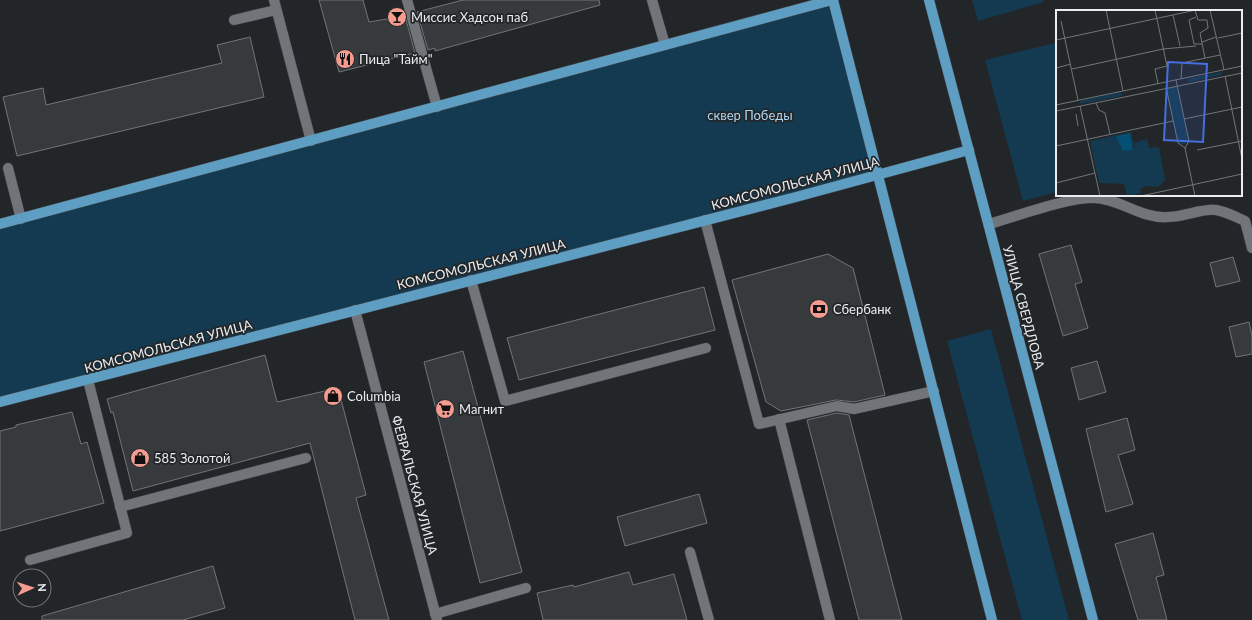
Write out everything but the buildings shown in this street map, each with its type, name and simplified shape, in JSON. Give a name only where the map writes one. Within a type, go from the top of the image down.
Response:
[{"type":"main road","points":[[0,224],[832,0],[992,620]]},
{"type":"main road","name":"УЛИЦА СВЕРДЛОВА","points":[[929,0],[1093,620]]},
{"type":"main road","name":"КОМСОМОЛЬСКАЯ УЛИЦА","points":[[0,402],[705,220],[969,150]]},
{"type":"street","points":[[407,0],[437,107]]},
{"type":"street","points":[[652,0],[665,45]]},
{"type":"street","points":[[234,20],[275,5],[311,141]]},
{"type":"street","points":[[8,168],[21,219]]},
{"type":"street","points":[[989,224],[1076,200],[1096,198],[1115,202],[1149,216],[1168,217],[1215,210],[1230,214],[1245,221],[1252,248]]},
{"type":"street","points":[[705,220],[759,424],[837,406],[854,410],[934,391]]},
{"type":"street","points":[[471,280],[505,401],[706,348]]},
{"type":"street","name":"ФЕВРАЛЬСКАЯ УЛИЦА","points":[[355,310],[436,617]]},
{"type":"street","points":[[30,560],[127,533],[88,380]]},
{"type":"street","points":[[779,419],[830,620]]},
{"type":"street","points":[[120,507],[306,458]]},
{"type":"street","points":[[690,552],[709,620]]},
{"type":"street","points":[[436,617],[526,588]]},
{"type":"green space","name":"сквер Победы","points":[[833,0],[878,173],[0,402],[0,224]]},
{"type":"green space","points":[[972,0],[1043,0],[1044,2],[978,21]]},
{"type":"green space","points":[[1055,43],[1056,192],[1023,201],[985,60]]},
{"type":"green space","points":[[991,329],[1069,620],[1022,620],[947,341]]},
{"type":"place","name":"Миссис Хадсон паб","points":[[397,17]]},
{"type":"place","name":"Пица \"Тайм\"","points":[[345,59]]},
{"type":"place","name":"Сбербанк","points":[[819,309]]},
{"type":"place","name":"Columbia","points":[[333,396]]},
{"type":"place","name":"Магнит","points":[[445,409]]},
{"type":"place","name":"585 Золотой","points":[[140,458]]}]
